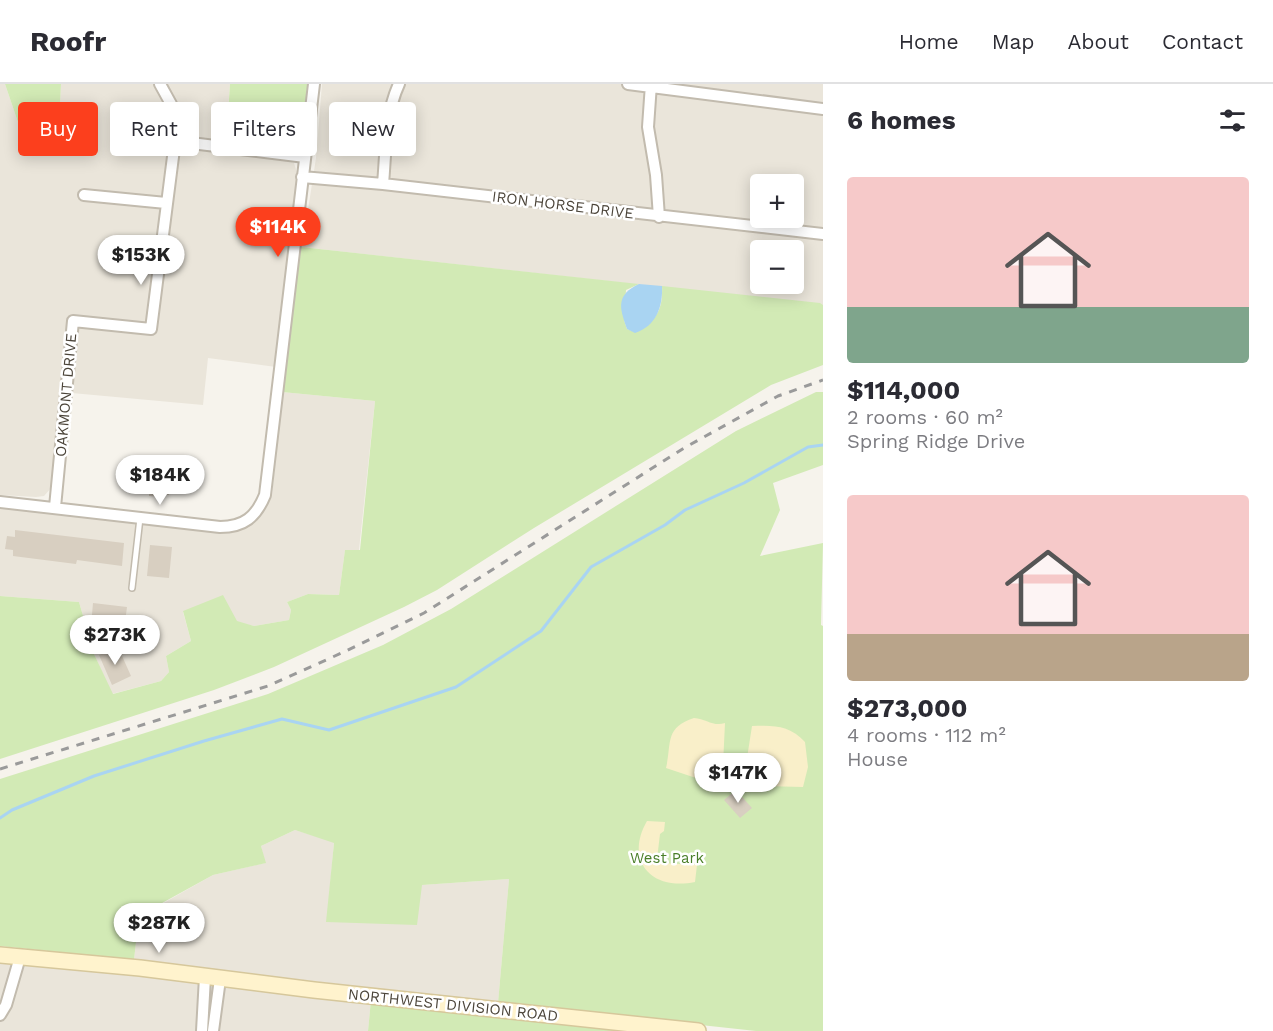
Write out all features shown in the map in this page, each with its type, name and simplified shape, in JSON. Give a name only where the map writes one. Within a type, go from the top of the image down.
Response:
[{"type":"street","name":"OAKMONT DRIVE","points":[[160,84],[170,102]]},
{"type":"street","points":[[0,502],[220,527],[234,527],[248,521],[255,514],[265,495],[314,84]]},
{"type":"street","points":[[383,184],[388,123],[394,93],[399,84]]},
{"type":"street","points":[[628,84],[823,108]]},
{"type":"street","points":[[650,86],[648,127],[656,175],[659,217]]},
{"type":"street","points":[[199,144],[305,157]]},
{"type":"street","name":"OAKMONT DRIVE","points":[[55,507],[73,321],[151,329],[173,156]]},
{"type":"street","name":"IRON HORSE DRIVE","points":[[302,177],[383,184],[823,234]]},
{"type":"street","points":[[84,195],[166,203]]},
{"type":"street","name":"NORTHWEST DIVISION ROAD","points":[[0,955],[698,1031]]},
{"type":"street","points":[[0,1015],[6,1005],[20,957]]},
{"type":"street","points":[[202,1031],[213,978]]},
{"type":"street","points":[[213,978],[213,1031]]},
{"type":"lane","points":[[132,588],[140,518]]},
{"type":"shaded area","points":[[0,84],[5,84],[18,122],[18,156],[98,156],[98,102],[60,102],[61,84],[230,84],[229,102],[211,102],[211,156],[249,156],[289,161],[294,163],[297,173],[276,367],[208,358],[203,405],[61,392],[52,487],[44,496],[0,495]]},
{"type":"shaded area","points":[[322,84],[823,84],[823,305],[301,247],[317,156]]},
{"type":"shaded area","points":[[282,392],[375,401],[359,550],[345,550],[339,595],[308,594],[287,602],[291,610],[289,620],[254,626],[183,612],[191,641],[166,656],[169,672],[161,681],[112,694],[94,654],[79,602],[0,596],[0,508],[219,533],[244,529],[257,519],[272,496]]},
{"type":"shaded area","points":[[295,830],[334,842],[327,922],[421,885],[509,879],[498,1003],[134,960],[138,924],[144,914],[213,875],[265,863],[261,846]]},
{"type":"shaded area","points":[[0,960],[371,1000],[368,1031],[0,1031]]},
{"type":"green space","points":[[5,84],[61,84],[60,102],[18,102],[18,122]]},
{"type":"green space","points":[[230,84],[308,84],[306,102],[229,102]]},
{"type":"green space","points":[[301,247],[639,284],[626,290],[624,320],[627,329],[635,332],[657,314],[661,302],[662,286],[820,303],[823,305],[823,365],[771,385],[534,528],[437,590],[404,607],[274,667],[214,690],[0,759],[0,596],[79,602],[94,654],[113,694],[161,681],[169,672],[166,656],[191,641],[183,611],[223,595],[237,621],[254,626],[289,620],[291,610],[287,602],[308,594],[339,595],[345,550],[360,550],[375,401],[282,392]]},
{"type":"green space","name":"West Park","points":[[816,392],[823,392],[823,465],[773,483],[780,510],[760,556],[823,543],[821,625],[823,626],[823,1031],[756,1031],[498,1003],[509,879],[422,885],[417,925],[326,922],[334,843],[295,830],[261,846],[266,863],[213,875],[144,913],[138,924],[134,960],[0,946],[0,779],[268,694],[383,645],[451,609],[736,431]]},
{"type":"green space","points":[[371,1000],[642,1031],[368,1031]]},
{"type":"sand","points":[[694,718],[717,724],[725,723],[723,765],[702,780],[666,768],[671,737],[684,722]]},
{"type":"sand","points":[[752,726],[781,727],[793,732],[805,742],[808,767],[803,787],[763,786],[745,771]]},
{"type":"sand","points":[[647,821],[665,822],[664,831],[660,834],[657,859],[660,863],[697,865],[695,882],[680,884],[666,882],[646,870],[639,849],[641,835]]},
{"type":"water","points":[[639,284],[662,286],[662,294],[657,315],[653,321],[635,333],[627,329],[621,302],[626,293]]},
{"type":"building","points":[[145,465],[172,467],[169,495],[149,496],[149,492],[143,492]]},
{"type":"building","points":[[15,530],[124,543],[122,566],[77,560],[76,564],[13,556],[13,550],[5,549],[7,536],[15,537]]},
{"type":"building","points":[[150,545],[172,547],[169,578],[147,576]]},
{"type":"building","points":[[93,603],[127,607],[124,630],[91,626]]},
{"type":"building","points":[[118,647],[131,676],[112,685],[99,655]]},
{"type":"building","points":[[736,790],[752,808],[740,818],[724,800]]},
{"type":"waterway","points":[[0,818],[12,810],[94,776],[204,741],[282,719],[329,730],[456,687],[541,631],[591,567],[665,525],[685,510],[744,483],[808,447],[823,445]]},
{"type":"railway","points":[[0,769],[268,686],[346,651],[424,613],[684,448],[778,396],[823,380]]}]
